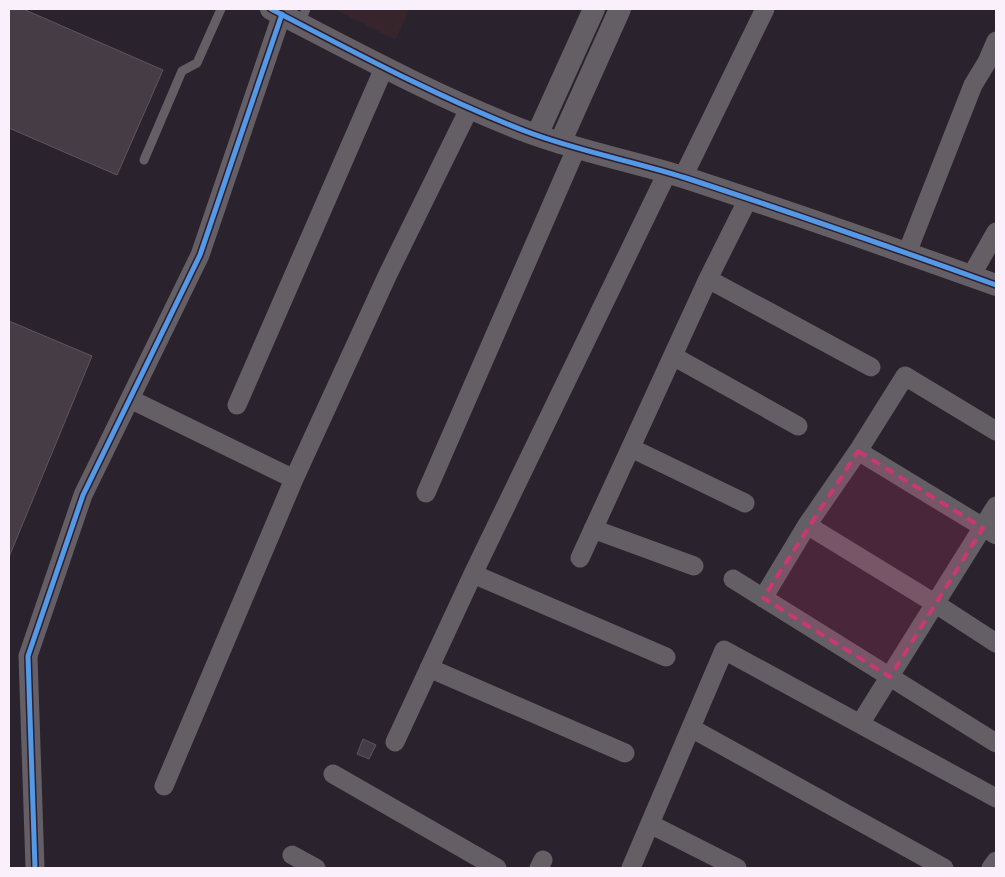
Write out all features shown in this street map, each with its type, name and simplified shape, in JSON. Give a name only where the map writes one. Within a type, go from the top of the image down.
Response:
[{"type":"street","points":[[537,135],[594,9]]},
{"type":"street","points":[[426,493],[568,146],[620,9]]},
{"type":"street","points":[[395,742],[472,574],[675,175],[765,9]]},
{"type":"street","points":[[35,868],[28,656],[83,495],[200,255],[290,14],[384,68],[469,109],[568,146],[675,175],[996,285]]},
{"type":"street","points":[[906,253],[973,85],[987,62],[996,41]]},
{"type":"street","points":[[237,405],[384,68]]},
{"type":"street","points":[[164,786],[294,479],[388,274],[469,109]]},
{"type":"street","points":[[580,558],[708,279],[748,199]]},
{"type":"street","points":[[971,276],[996,232]]},
{"type":"street","points":[[708,279],[871,367]]},
{"type":"street","points":[[673,356],[798,426]]},
{"type":"street","points":[[763,598],[807,525],[858,451],[905,376],[996,431]]},
{"type":"street","points":[[130,400],[294,479]]},
{"type":"street","points":[[631,448],[745,503]]},
{"type":"street","points":[[858,451],[990,531]]},
{"type":"street","points":[[860,724],[936,604],[990,531],[996,506]]},
{"type":"street","points":[[807,525],[996,643]]},
{"type":"street","points":[[593,529],[694,566]]},
{"type":"street","points":[[472,574],[666,657]]},
{"type":"street","points":[[733,579],[996,743]]},
{"type":"street","points":[[631,868],[724,650],[996,798]]},
{"type":"street","points":[[429,668],[625,753]]},
{"type":"street","points":[[691,728],[944,868]]},
{"type":"street","points":[[334,774],[497,868]]},
{"type":"street","points":[[650,824],[738,868]]},
{"type":"street","points":[[292,855],[316,868]]},
{"type":"street","points":[[991,868],[996,861]]},
{"type":"lane","points":[[144,160],[182,71],[197,63],[220,9]]},
{"type":"highlighted area","points":[[858,451],[983,528],[890,677],[763,598]]},
{"type":"shaded area","points":[[334,9],[410,9],[395,40]]},
{"type":"building","points":[[9,9],[23,9],[163,70],[117,175],[9,128]]},
{"type":"building","points":[[9,321],[92,356],[9,557]]},
{"type":"building","points":[[363,739],[376,745],[369,759],[357,754]]},
{"type":"cycle path","points":[[271,9],[428,89],[525,131],[686,178],[996,285]]},
{"type":"cycle path","points":[[35,868],[28,656],[83,495],[200,255],[282,14]]}]
